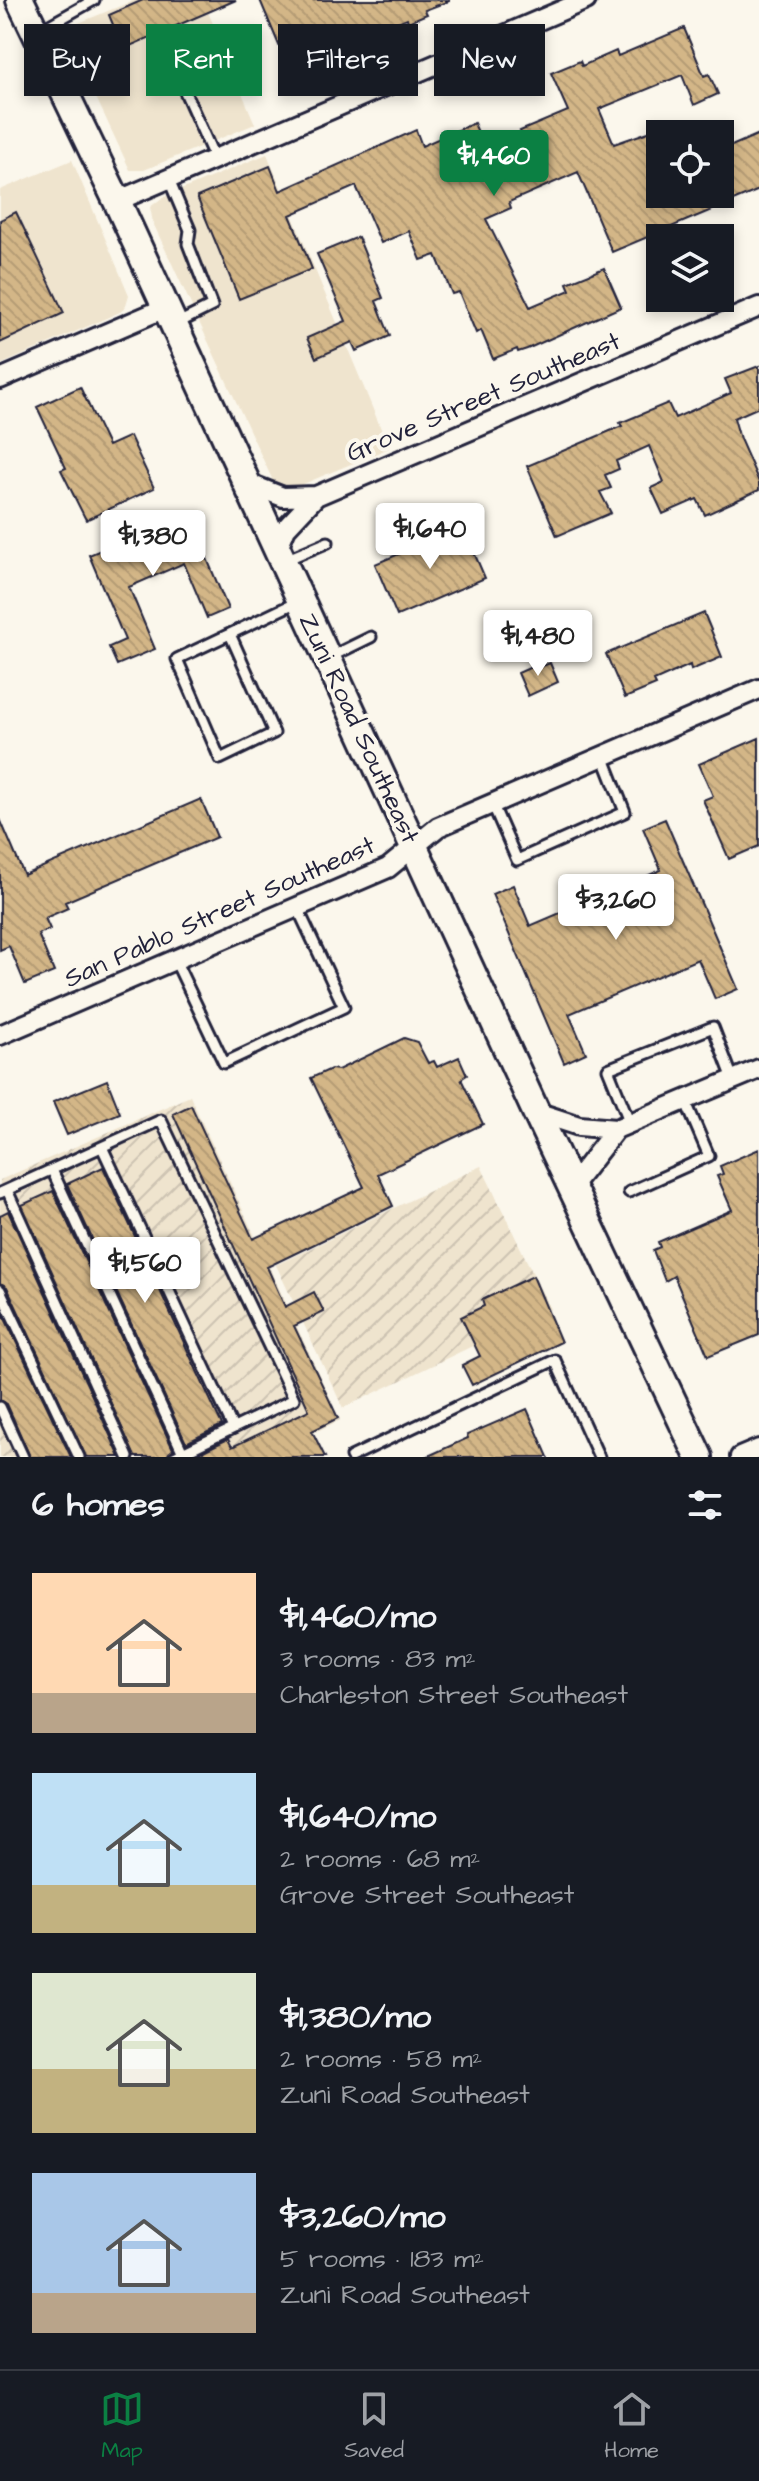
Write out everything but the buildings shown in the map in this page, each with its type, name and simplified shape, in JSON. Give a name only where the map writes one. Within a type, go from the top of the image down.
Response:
[{"type":"street","name":"Zuni Road Southeast","points":[[20,0],[32,24]]},
{"type":"street","points":[[117,201],[586,0]]},
{"type":"street","name":"Zuni Road Southeast","points":[[67,96],[536,1112],[699,1457]]},
{"type":"street","name":"Grove Street Southeast","points":[[245,482],[283,497],[316,496],[759,307]]},
{"type":"street","points":[[0,379],[169,317]]},
{"type":"street","name":"Grove Street Southeast","points":[[279,556],[286,528],[316,496]]},
{"type":"street","name":"San Pablo Street Southeast","points":[[0,1035],[388,868],[438,827],[759,689]]},
{"type":"street","points":[[536,1112],[579,1126],[623,1126],[759,1069]]},
{"type":"street","points":[[571,1187],[623,1126]]},
{"type":"street","points":[[740,1457],[759,1449]]},
{"type":"lane","points":[[50,24],[94,0]]},
{"type":"lane","points":[[187,96],[215,159]]},
{"type":"lane","points":[[169,180],[190,230],[188,244],[212,306],[169,317]]},
{"type":"lane","points":[[279,556],[328,542]]},
{"type":"lane","points":[[230,634],[274,733],[220,759],[177,659],[230,634],[300,601]]},
{"type":"lane","points":[[327,658],[371,637]]},
{"type":"lane","points":[[492,803],[517,860],[625,812],[603,756]]},
{"type":"lane","points":[[175,960],[224,1063],[344,1007],[297,907]]},
{"type":"lane","points":[[623,1126],[608,1069],[713,1027],[733,1079]]},
{"type":"lane","points":[[629,1192],[709,1156],[685,1100]]},
{"type":"lane","points":[[52,1170],[178,1455],[294,1399],[161,1120],[3,1192],[128,1457]]},
{"type":"lane","points":[[102,1147],[233,1428]]},
{"type":"lane","points":[[0,1290],[79,1457]]},
{"type":"lane","points":[[351,1457],[555,1360],[599,1457]]},
{"type":"lane","points":[[0,1407],[23,1457]]},
{"type":"shaded area","points":[[135,0],[203,0],[213,24],[146,24],[146,96],[243,96],[255,124],[144,170],[130,170],[95,96],[130,96],[130,24],[76,24]]},
{"type":"shaded area","points":[[267,154],[389,448],[301,485],[285,488],[274,483],[153,223],[150,207],[162,198]]},
{"type":"shaded area","points":[[72,160],[129,295],[125,308],[0,365],[0,190]]},
{"type":"shaded area","points":[[190,1096],[340,1420],[263,1457],[0,1457],[0,1180]]},
{"type":"shaded area","points":[[481,1166],[550,1309],[343,1408],[276,1265]]}]
